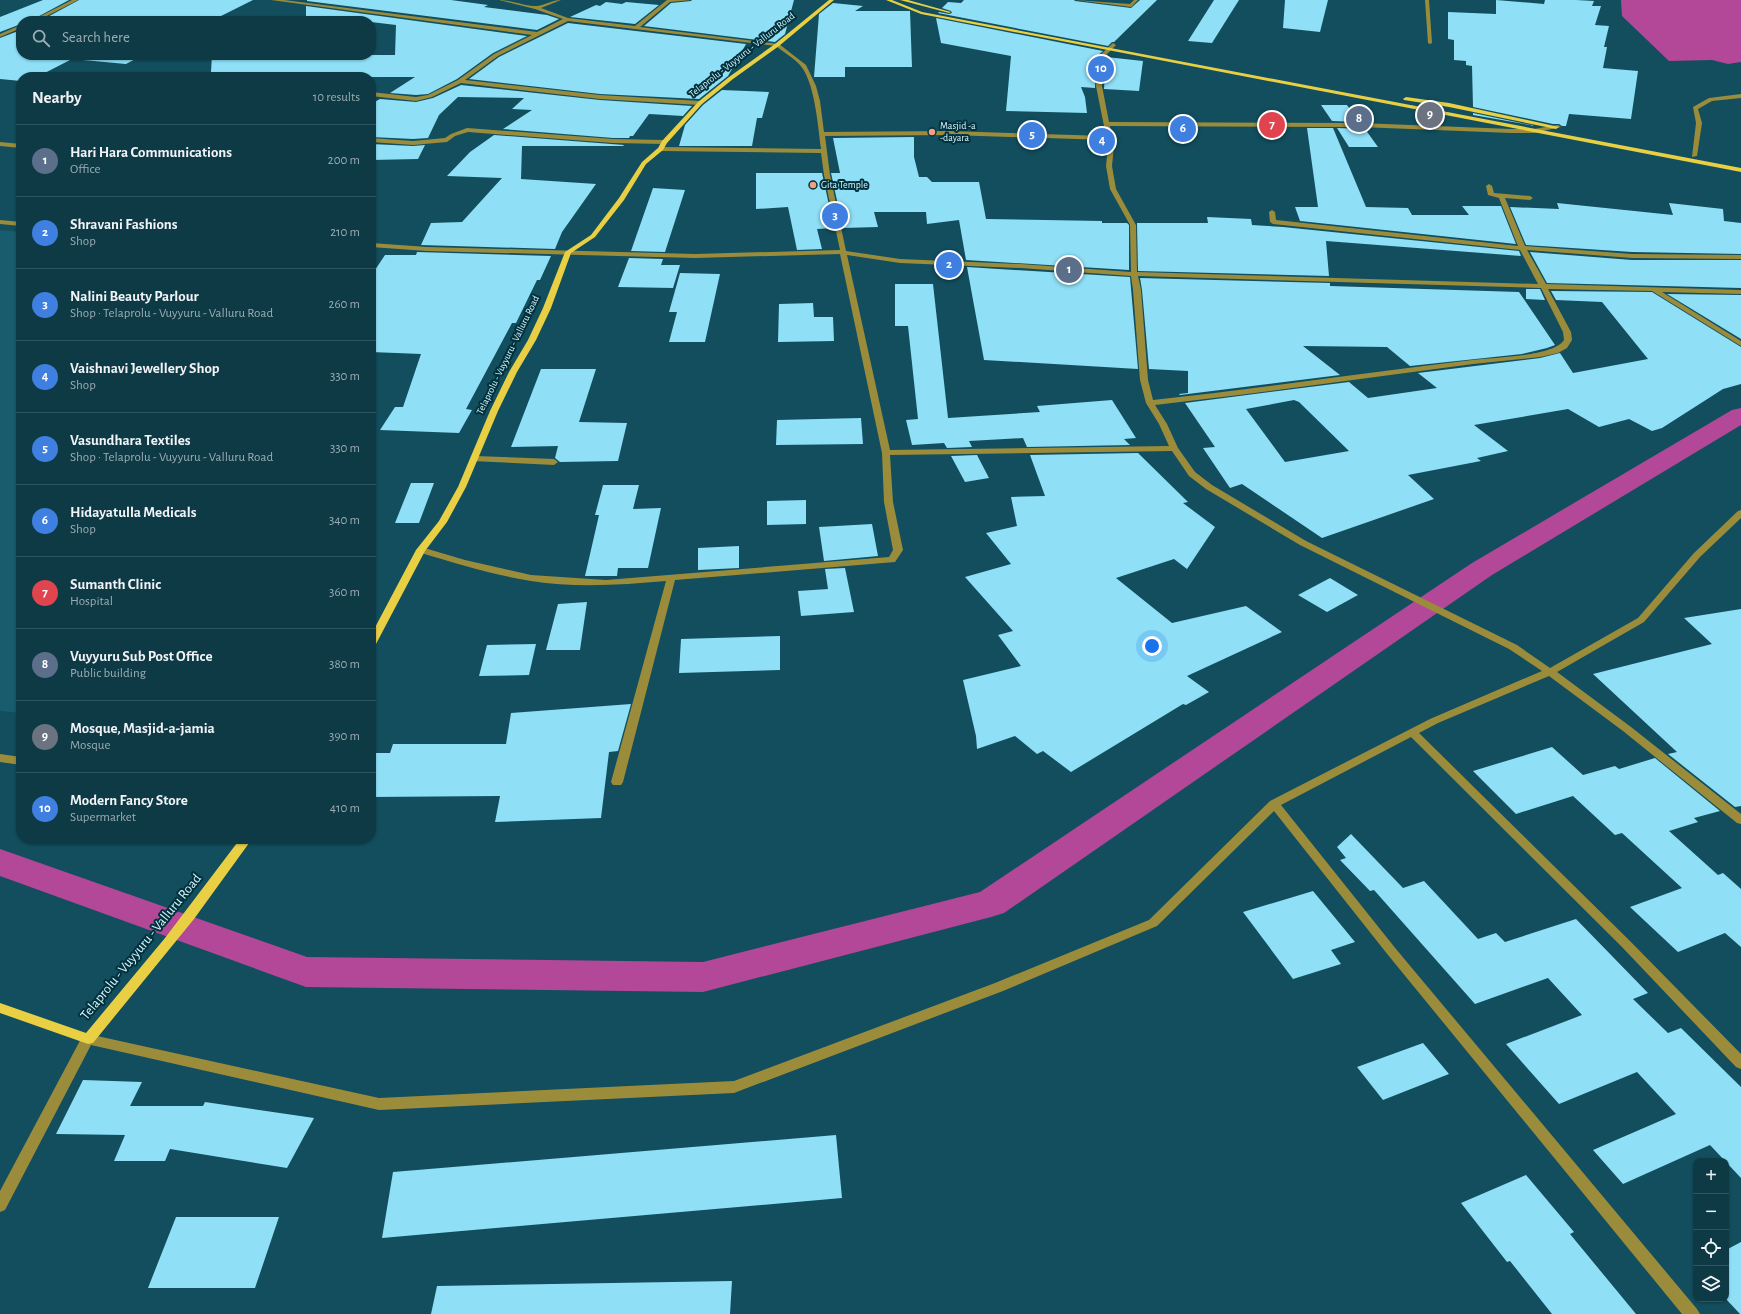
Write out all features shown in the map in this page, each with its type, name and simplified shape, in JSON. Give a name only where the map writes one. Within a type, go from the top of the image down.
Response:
[{"type":"main road","name":"Telaprolu - Vuyyuru - Valluru Road","points":[[376,635],[421,550],[443,522],[462,488],[494,411],[513,372],[532,340],[547,308],[568,252],[593,236],[622,199],[644,163],[661,149],[664,142],[700,103],[731,78],[777,45],[832,0]]},
{"type":"main road","points":[[888,0],[921,13],[1112,47],[1741,170]]},
{"type":"main road","points":[[902,0],[953,13],[1112,47],[1201,60]]},
{"type":"main road","points":[[1313,82],[1390,96]]},
{"type":"main road","points":[[1397,97],[1449,105],[1565,129]]},
{"type":"main road","points":[[1571,131],[1637,146],[1741,165]]},
{"type":"main road","name":"Telaprolu - Vuyyuru - Valluru Road","points":[[0,1008],[88,1039],[128,992],[243,844]]},
{"type":"street","points":[[43,16],[76,0]]},
{"type":"street","points":[[273,0],[538,34]]},
{"type":"street","points":[[306,4],[316,0]]},
{"type":"street","points":[[421,550],[463,562],[531,578],[606,583],[892,560],[898,550],[893,528],[885,474],[886,453],[823,151],[817,101],[809,76],[803,65],[777,45],[568,19],[536,8],[501,0]]},
{"type":"street","points":[[536,8],[559,0]]},
{"type":"street","points":[[636,28],[669,1],[689,0]]},
{"type":"street","points":[[1077,0],[1131,6],[1136,0]]},
{"type":"street","points":[[1427,0],[1430,43]]},
{"type":"street","points":[[376,94],[422,99],[460,81],[496,55],[568,19]]},
{"type":"street","points":[[0,36],[16,28]]},
{"type":"street","points":[[1112,47],[1101,57],[1099,86],[1111,146],[1109,166],[1113,189],[1133,225],[1134,274],[1137,290],[1144,380],[1150,404],[1174,448],[1192,474],[1209,487],[1303,543],[1513,648],[1550,672],[1627,729],[1741,820]]},
{"type":"street","points":[[460,81],[600,97],[700,103]]},
{"type":"street","points":[[1694,156],[1699,123],[1695,108],[1711,99],[1741,96]]},
{"type":"street","points":[[1107,124],[1360,125],[1488,130],[1537,130],[1558,127]]},
{"type":"street","points":[[376,140],[413,143],[447,140],[453,135],[467,130],[492,130],[613,141],[664,142]]},
{"type":"street","points":[[822,134],[949,133],[1109,138]]},
{"type":"street","points":[[0,144],[16,146]]},
{"type":"street","points":[[661,149],[823,151]]},
{"type":"street","points":[[1489,186],[1491,195],[1530,198]]},
{"type":"street","points":[[1150,404],[1254,392],[1555,352],[1564,346],[1568,340],[1567,332],[1522,248],[1501,196]]},
{"type":"street","points":[[1272,212],[1273,222],[1522,248],[1632,256],[1741,257]]},
{"type":"street","points":[[0,222],[16,224]]},
{"type":"street","points":[[376,245],[427,249],[695,256],[843,252],[900,261],[1022,266],[1134,274],[1741,292]]},
{"type":"street","points":[[1653,289],[1741,344]]},
{"type":"street","points":[[886,453],[1174,448]]},
{"type":"street","points":[[475,459],[554,462]]},
{"type":"street","points":[[0,1205],[88,1039],[379,1104],[734,1087],[999,987],[1153,923],[1274,804],[1434,721],[1550,672],[1641,620],[1697,555],[1741,514]]},
{"type":"street","points":[[617,782],[671,578]]},
{"type":"street","points":[[1412,732],[1626,944],[1741,1063]]},
{"type":"street","points":[[0,758],[16,760]]},
{"type":"street","points":[[1274,804],[1392,952],[1692,1314]]},
{"type":"shaded area","points":[[1621,0],[1741,0],[1741,62],[1728,64],[1712,60],[1669,61],[1622,16]]},
{"type":"shaded area","points":[[0,230],[16,232],[16,713],[0,711]]},
{"type":"building","points":[[43,0],[69,0],[39,16],[16,16],[16,26],[0,32],[0,17]]},
{"type":"building","points":[[79,0],[253,0],[221,16],[49,16]]},
{"type":"building","points":[[307,0],[451,0],[488,5],[484,7],[547,15],[559,19],[537,30]]},
{"type":"building","points":[[692,0],[794,0],[785,34],[775,42],[644,26],[671,3]]},
{"type":"building","points":[[964,0],[1074,0],[1131,8],[1140,0],[1157,0],[1108,46],[938,13],[952,13],[951,11],[942,8],[948,2],[961,3]]},
{"type":"building","points":[[1214,0],[1239,0],[1212,43],[1188,41]]},
{"type":"building","points":[[1285,0],[1328,0],[1320,32],[1283,28]]},
{"type":"building","points":[[1496,0],[1544,4],[1545,0],[1594,1],[1592,6],[1601,6],[1595,25],[1609,26],[1604,47],[1607,47],[1603,68],[1638,71],[1631,119],[1569,114],[1566,126],[1562,126],[1559,124],[1473,107],[1472,66],[1466,65],[1466,61],[1454,60],[1454,40],[1448,39],[1448,12],[1496,14]]},
{"type":"building","points":[[606,2],[659,5],[635,24],[570,17],[596,5],[600,6]]},
{"type":"building","points":[[833,3],[863,6],[855,11],[910,11],[912,67],[845,67],[845,77],[814,77],[819,14]]},
{"type":"building","points":[[306,6],[527,36],[493,53],[457,79],[428,94],[416,95],[390,93],[415,77],[376,77],[376,72],[211,72],[212,60],[376,60],[376,55],[395,55],[396,25],[376,23],[376,16],[306,16]]},
{"type":"building","points":[[936,18],[1103,51],[1096,57],[1095,88],[1081,87],[1085,97],[1087,113],[1006,111],[1011,56],[941,43]]},
{"type":"building","points":[[568,23],[746,44],[728,76],[699,99],[600,94],[469,79],[499,57]]},
{"type":"building","points":[[16,32],[16,60],[70,60],[47,72],[16,72],[16,81],[0,79],[0,38]]},
{"type":"building","points":[[1106,57],[1143,61],[1139,91],[1104,89]]},
{"type":"building","points":[[83,60],[134,60],[126,64]]},
{"type":"building","points":[[461,85],[600,100],[692,106],[683,116],[649,114],[633,136],[630,136],[629,138],[613,138],[503,129],[532,110],[512,109],[524,98],[458,97],[439,115],[428,138],[413,139],[376,137],[376,101],[380,99],[416,102],[433,98]]},
{"type":"building","points":[[722,90],[769,92],[762,118],[757,118],[752,146],[679,146],[685,125],[703,105]]},
{"type":"building","points":[[1321,105],[1347,105],[1359,122],[1332,121]]},
{"type":"building","points":[[1473,113],[1536,126],[1473,115]]},
{"type":"building","points":[[1307,128],[1333,128],[1366,207],[1408,208],[1412,215],[1469,215],[1462,206],[1501,206],[1516,244],[1300,221],[1295,207],[1318,207]]},
{"type":"building","points":[[1337,128],[1365,129],[1378,147],[1349,147]]},
{"type":"building","points":[[494,135],[624,145],[522,146],[521,179],[596,184],[562,232],[555,249],[421,245],[431,223],[462,222],[502,178],[447,176],[470,152]]},
{"type":"building","points":[[914,137],[914,157],[919,177],[927,177],[932,182],[979,182],[986,219],[1102,221],[1102,223],[1127,223],[1129,225],[1129,270],[966,260],[959,220],[927,224],[926,212],[874,212],[878,227],[843,228],[831,173],[840,173],[833,138]]},
{"type":"building","points":[[376,144],[425,145],[418,159],[376,160]]},
{"type":"building","points":[[756,173],[822,173],[834,228],[817,229],[822,249],[797,250],[788,207],[756,209]]},
{"type":"building","points":[[653,188],[685,190],[665,252],[631,251]]},
{"type":"building","points":[[1557,203],[1673,215],[1669,203],[1723,209],[1724,221],[1741,223],[1741,254],[1632,252],[1526,245],[1510,207],[1559,209]]},
{"type":"building","points":[[1207,217],[1251,219],[1252,225],[1519,251],[1521,256],[1326,241],[1329,276],[1138,271],[1137,223],[1208,223]]},
{"type":"building","points":[[417,252],[551,256],[540,280],[537,280],[516,323],[512,323],[466,409],[472,410],[459,433],[380,430],[395,407],[403,407],[421,354],[376,352],[376,268],[385,255],[416,255]]},
{"type":"building","points":[[1530,252],[1632,260],[1741,260],[1741,288],[1547,283]]},
{"type":"building","points":[[629,258],[663,259],[661,265],[680,265],[673,288],[618,287]]},
{"type":"building","points":[[967,267],[1130,277],[1138,369],[984,360]]},
{"type":"building","points":[[680,273],[720,274],[705,342],[669,342],[677,312],[669,312]]},
{"type":"building","points":[[1140,278],[1330,283],[1330,286],[1519,292],[1555,345],[1522,354],[1410,366],[1387,347],[1303,346],[1340,375],[1180,395],[1179,394],[1188,393],[1188,371],[1149,369]]},
{"type":"building","points":[[895,284],[933,284],[948,418],[1040,412],[1037,406],[1112,400],[1136,438],[1124,439],[1130,445],[1027,447],[1023,438],[969,441],[972,447],[947,448],[944,443],[912,445],[906,420],[918,419],[908,326],[895,326]]},
{"type":"building","points":[[1526,289],[1540,289],[1545,300],[1526,299]]},
{"type":"building","points":[[1551,291],[1652,292],[1741,347],[1741,384],[1723,389],[1662,428],[1652,431],[1629,419],[1599,427],[1568,409],[1474,425],[1508,451],[1477,458],[1481,461],[1408,475],[1434,499],[1322,538],[1242,484],[1230,488],[1203,448],[1215,447],[1185,403],[1349,382],[1368,398],[1437,388],[1418,373],[1540,358],[1560,353],[1573,373],[1648,359],[1602,302],[1556,300]],"holes":[[[1294,400],[1299,402],[1349,451],[1285,462],[1246,409]]]},
{"type":"building","points":[[1667,294],[1741,295],[1741,339]]},
{"type":"building","points":[[813,303],[814,317],[833,317],[834,341],[778,342],[779,304]]},
{"type":"building","points":[[541,369],[596,369],[579,422],[627,423],[618,461],[560,462],[555,458],[558,446],[511,447]]},
{"type":"building","points":[[861,418],[863,444],[776,445],[777,420]]},
{"type":"building","points":[[1138,453],[1188,502],[1183,503],[1215,527],[1187,569],[1174,559],[1116,578],[1172,623],[1246,606],[1282,632],[1187,676],[1209,692],[1186,705],[1183,704],[1071,772],[1043,751],[1037,754],[1015,736],[977,749],[976,736],[963,680],[1021,666],[998,635],[1013,631],[965,577],[1011,564],[986,533],[1017,526],[1011,497],[1045,496],[1030,455]]},
{"type":"building","points":[[977,455],[989,478],[965,482],[951,456]]},
{"type":"building","points":[[411,483],[434,483],[419,523],[395,523]]},
{"type":"building","points":[[603,485],[639,485],[633,509],[661,508],[648,568],[618,568],[617,576],[585,576],[599,515],[595,515]]},
{"type":"building","points":[[806,500],[806,524],[767,525],[767,501]]},
{"type":"building","points":[[872,524],[878,556],[824,561],[819,527]]},
{"type":"building","points":[[739,546],[739,568],[698,570],[698,548]]},
{"type":"building","points":[[845,568],[854,612],[801,616],[798,591],[828,589],[825,569]]},
{"type":"building","points":[[1330,578],[1358,595],[1327,612],[1298,595]]},
{"type":"building","points":[[587,602],[580,650],[546,650],[558,604]]},
{"type":"building","points":[[1741,609],[1741,806],[1735,807],[1668,754],[1677,752],[1593,674],[1712,644],[1684,618]]},
{"type":"building","points":[[780,636],[780,670],[679,673],[681,639]]},
{"type":"building","points":[[536,644],[529,675],[479,676],[487,645]]},
{"type":"building","points":[[631,704],[618,751],[609,752],[601,818],[495,822],[500,796],[376,797],[376,753],[390,753],[393,744],[506,744],[511,713]]},
{"type":"building","points":[[1552,747],[1583,775],[1615,766],[1619,769],[1655,758],[1720,811],[1694,818],[1698,822],[1669,831],[1718,875],[1723,873],[1741,889],[1741,947],[1725,933],[1678,952],[1630,907],[1682,888],[1622,833],[1615,835],[1573,796],[1516,814],[1473,771]]},
{"type":"building","points":[[1351,834],[1403,888],[1424,881],[1478,939],[1496,933],[1505,942],[1576,919],[1648,993],[1633,999],[1668,1033],[1681,1028],[1741,1087],[1741,1178],[1729,1165],[1729,1158],[1722,1158],[1710,1145],[1623,1184],[1593,1150],[1676,1114],[1637,1072],[1559,1104],[1506,1044],[1582,1015],[1548,978],[1475,1004],[1374,890],[1370,891],[1340,860],[1346,858],[1337,847]]},
{"type":"building","points":[[1313,891],[1355,942],[1331,950],[1341,964],[1293,979],[1243,912]]},
{"type":"building","points":[[1423,1043],[1449,1074],[1383,1100],[1357,1067]]},
{"type":"building","points":[[83,1080],[142,1082],[130,1106],[203,1106],[205,1102],[314,1118],[287,1168],[170,1149],[165,1161],[114,1161],[125,1135],[56,1134]]},
{"type":"building","points":[[836,1135],[842,1198],[382,1238],[393,1172]]},
{"type":"building","points":[[1526,1175],[1574,1232],[1570,1234],[1636,1314],[1552,1314],[1510,1261],[1507,1262],[1461,1203]]},
{"type":"building","points":[[176,1217],[279,1217],[255,1288],[148,1288]]},
{"type":"building","points":[[1741,1242],[1741,1314],[1729,1302],[1729,1248]]},
{"type":"building","points":[[732,1281],[730,1314],[431,1314],[437,1286]]},
{"type":"waterway","points":[[0,862],[306,972],[703,977],[991,903],[1482,569],[1741,415]]},
{"type":"place","name":"Modern Fancy Store","points":[[1101,69]]},
{"type":"place","name":"Mosque, Masjid-a-jamia","points":[[1430,115]]},
{"type":"place","name":"Vuyyuru Sub Post Office","points":[[1359,119]]},
{"type":"place","name":"Sumanth Clinic","points":[[1272,125]]},
{"type":"place","name":"Hidayatulla Medicals","points":[[1183,129]]},
{"type":"place","name":"Masjid -a -dayara","points":[[932,132]]},
{"type":"place","name":"Vasundhara Textiles","points":[[1032,135]]},
{"type":"place","name":"Vaishnavi Jewellery Shop","points":[[1102,141]]},
{"type":"place","name":"Gita Temple","points":[[813,185]]},
{"type":"place","name":"Nalini Beauty Parlour","points":[[835,216]]},
{"type":"place","name":"Shravani Fashions","points":[[949,265]]},
{"type":"place","name":"Hari Hara Communications","points":[[1069,270]]}]
